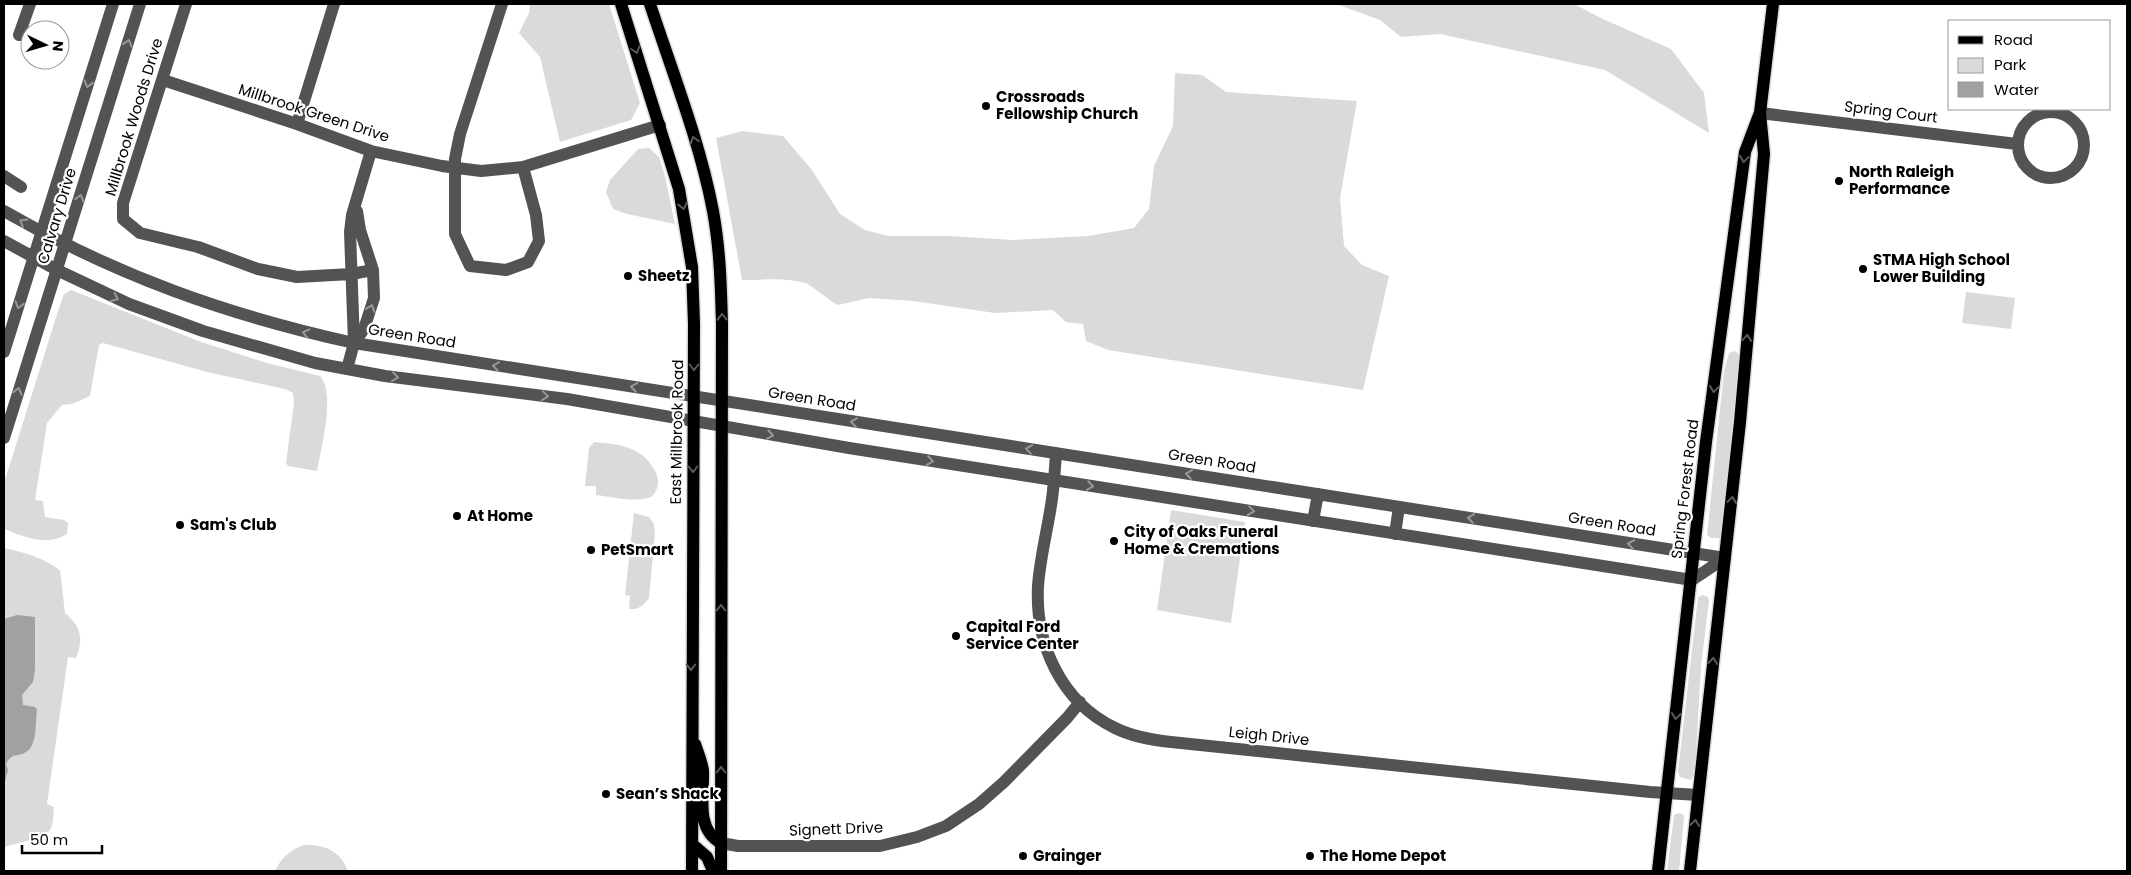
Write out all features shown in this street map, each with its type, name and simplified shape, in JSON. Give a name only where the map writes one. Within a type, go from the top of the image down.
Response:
[{"type":"main road","name":"East Millbrook Road","points":[[621,4],[679,189],[690,247],[694,324],[691,730],[692,871]]},
{"type":"main road","points":[[650,4],[704,171],[714,218],[721,287],[721,871]]},
{"type":"main road","name":"Spring Forest Road","points":[[1690,871],[1740,422],[1764,154],[1760,113],[1773,4]]},
{"type":"main road","name":"Spring Forest Road","points":[[1658,871],[1706,442],[1745,152],[1760,113]]},
{"type":"main road","points":[[691,730],[703,769],[703,821],[709,832],[721,843]]},
{"type":"main road","points":[[692,844],[706,857],[712,871]]},
{"type":"street","points":[[19,35],[30,4]]},
{"type":"street","name":"Calvary Drive","points":[[4,352],[113,4]]},
{"type":"street","name":"Calvary Drive","points":[[4,438],[140,4]]},
{"type":"street","name":"Millbrook Woods Drive","points":[[186,4],[123,204],[123,219],[140,233],[198,248],[258,269],[297,277],[351,274],[373,270]]},
{"type":"street","points":[[297,124],[334,4]]},
{"type":"street","points":[[502,4],[460,134],[454,168],[454,234],[470,266],[506,270],[528,262],[539,241],[536,216],[523,167]]},
{"type":"street","name":"Millbrook Green Drive","points":[[163,80],[297,124],[371,151],[454,168],[481,171],[523,167],[660,125]]},
{"type":"street","points":[[2054,112],[2065,115],[2074,121],[2084,140],[2084,151],[2080,162],[2068,174],[2053,179],[2042,178],[2032,173],[2024,165],[2019,155],[2018,144],[2020,133],[2029,120],[2044,113],[2054,112]]},
{"type":"street","name":"Spring Court","points":[[1760,113],[2018,144]]},
{"type":"street","points":[[347,369],[354,343],[350,232],[355,204],[371,151]]},
{"type":"street","points":[[4,176],[21,187]]},
{"type":"street","points":[[354,343],[364,329],[374,298],[373,270],[360,230],[355,204]]},
{"type":"street","name":"Green Road","points":[[4,211],[42,233],[129,275],[201,302],[276,325],[354,343],[1725,558]]},
{"type":"street","points":[[4,240],[33,258],[129,304],[203,331],[277,353],[347,369],[385,376],[568,399],[1054,480],[1692,580],[1725,558]]},
{"type":"street","points":[[568,399],[571,377]]},
{"type":"street","name":"Leigh Drive","points":[[1056,454],[1054,480],[1038,585],[1040,621],[1050,661],[1062,681],[1080,702],[1115,728],[1134,736],[1168,742],[1698,795]]},
{"type":"street","points":[[1313,521],[1318,494]]},
{"type":"street","points":[[1395,534],[1400,507]]},
{"type":"street","name":"Signett Drive","points":[[721,843],[738,846],[880,846],[917,837],[946,826],[979,804],[998,787],[1067,718],[1080,702]]},
{"type":"green space","points":[[530,4],[609,4],[640,103],[631,120],[560,142],[540,57],[519,33],[529,13]]},
{"type":"green space","points":[[1336,4],[1574,4],[1671,49],[1704,93],[1709,133],[1605,70],[1440,34],[1401,37],[1380,20]]},
{"type":"green space","points":[[1175,73],[1202,75],[1226,92],[1357,101],[1340,198],[1344,246],[1362,265],[1389,276],[1363,390],[1108,350],[1086,341],[1083,324],[1066,322],[1053,310],[995,313],[913,301],[869,298],[838,305],[812,287],[798,281],[782,279],[742,280],[716,138],[742,131],[783,136],[812,170],[840,214],[865,230],[888,236],[949,236],[1012,240],[1088,236],[1134,228],[1149,209],[1154,166],[1173,126]]},
{"type":"green space","points":[[649,148],[659,157],[675,224],[627,214],[613,209],[606,192],[610,180],[638,149]]},
{"type":"green space","points":[[71,290],[201,342],[267,363],[320,376],[325,384],[327,408],[317,471],[288,466],[286,463],[294,403],[293,393],[285,389],[207,372],[103,343],[99,345],[90,396],[72,404],[62,405],[47,423],[35,500],[43,501],[45,517],[64,520],[68,523],[67,534],[51,540],[43,540],[28,538],[4,529],[4,483],[59,308],[64,294]]},
{"type":"green space","points":[[1966,292],[2015,298],[2011,329],[1962,323]]},
{"type":"green space","points":[[1735,351],[1740,355],[1724,526],[1720,538],[1711,538],[1707,535],[1724,371],[1729,353]]},
{"type":"green space","points":[[594,442],[620,445],[643,455],[649,461],[658,478],[656,491],[652,496],[638,500],[616,498],[596,495],[596,486],[585,486],[589,448]]},
{"type":"green space","points":[[1171,510],[1245,522],[1231,623],[1157,610]]},
{"type":"green space","points":[[634,513],[649,517],[654,524],[655,533],[649,598],[636,609],[629,609],[630,596],[625,595]]},
{"type":"green space","points":[[4,548],[33,556],[60,570],[65,613],[78,628],[80,644],[76,658],[68,657],[47,804],[54,807],[52,826],[49,831],[40,836],[4,847]]},
{"type":"green space","points":[[1703,595],[1708,597],[1709,601],[1701,666],[1695,771],[1691,780],[1680,777],[1678,772],[1698,597]]},
{"type":"green space","points":[[1678,813],[1683,814],[1684,818],[1679,871],[1667,871],[1674,815]]},
{"type":"green space","points":[[304,845],[318,846],[331,850],[341,858],[348,871],[275,871],[286,855]]},
{"type":"water","points":[[17,615],[35,617],[35,669],[33,682],[22,695],[23,705],[35,707],[37,710],[36,727],[30,749],[23,754],[11,757],[6,764],[8,770],[4,786],[4,619]]},
{"type":"place","name":"Crossroads Fellowship Church","points":[[986,106]]},
{"type":"place","name":"North Raleigh Performance","points":[[1839,181]]},
{"type":"place","name":"STMA High School Lower Building","points":[[1863,269]]},
{"type":"place","name":"Sheetz","points":[[628,276]]},
{"type":"place","name":"At Home","points":[[457,516]]},
{"type":"place","name":"Sam's Club","points":[[180,525]]},
{"type":"place","name":"City of Oaks Funeral Home & Cremations","points":[[1114,541]]},
{"type":"place","name":"PetSmart","points":[[591,550]]},
{"type":"place","name":"Capital Ford Service Center","points":[[956,636]]},
{"type":"place","name":"Sean’s Shack","points":[[606,794]]},
{"type":"place","name":"Grainger","points":[[1023,856]]},
{"type":"place","name":"The Home Depot","points":[[1310,856]]}]
